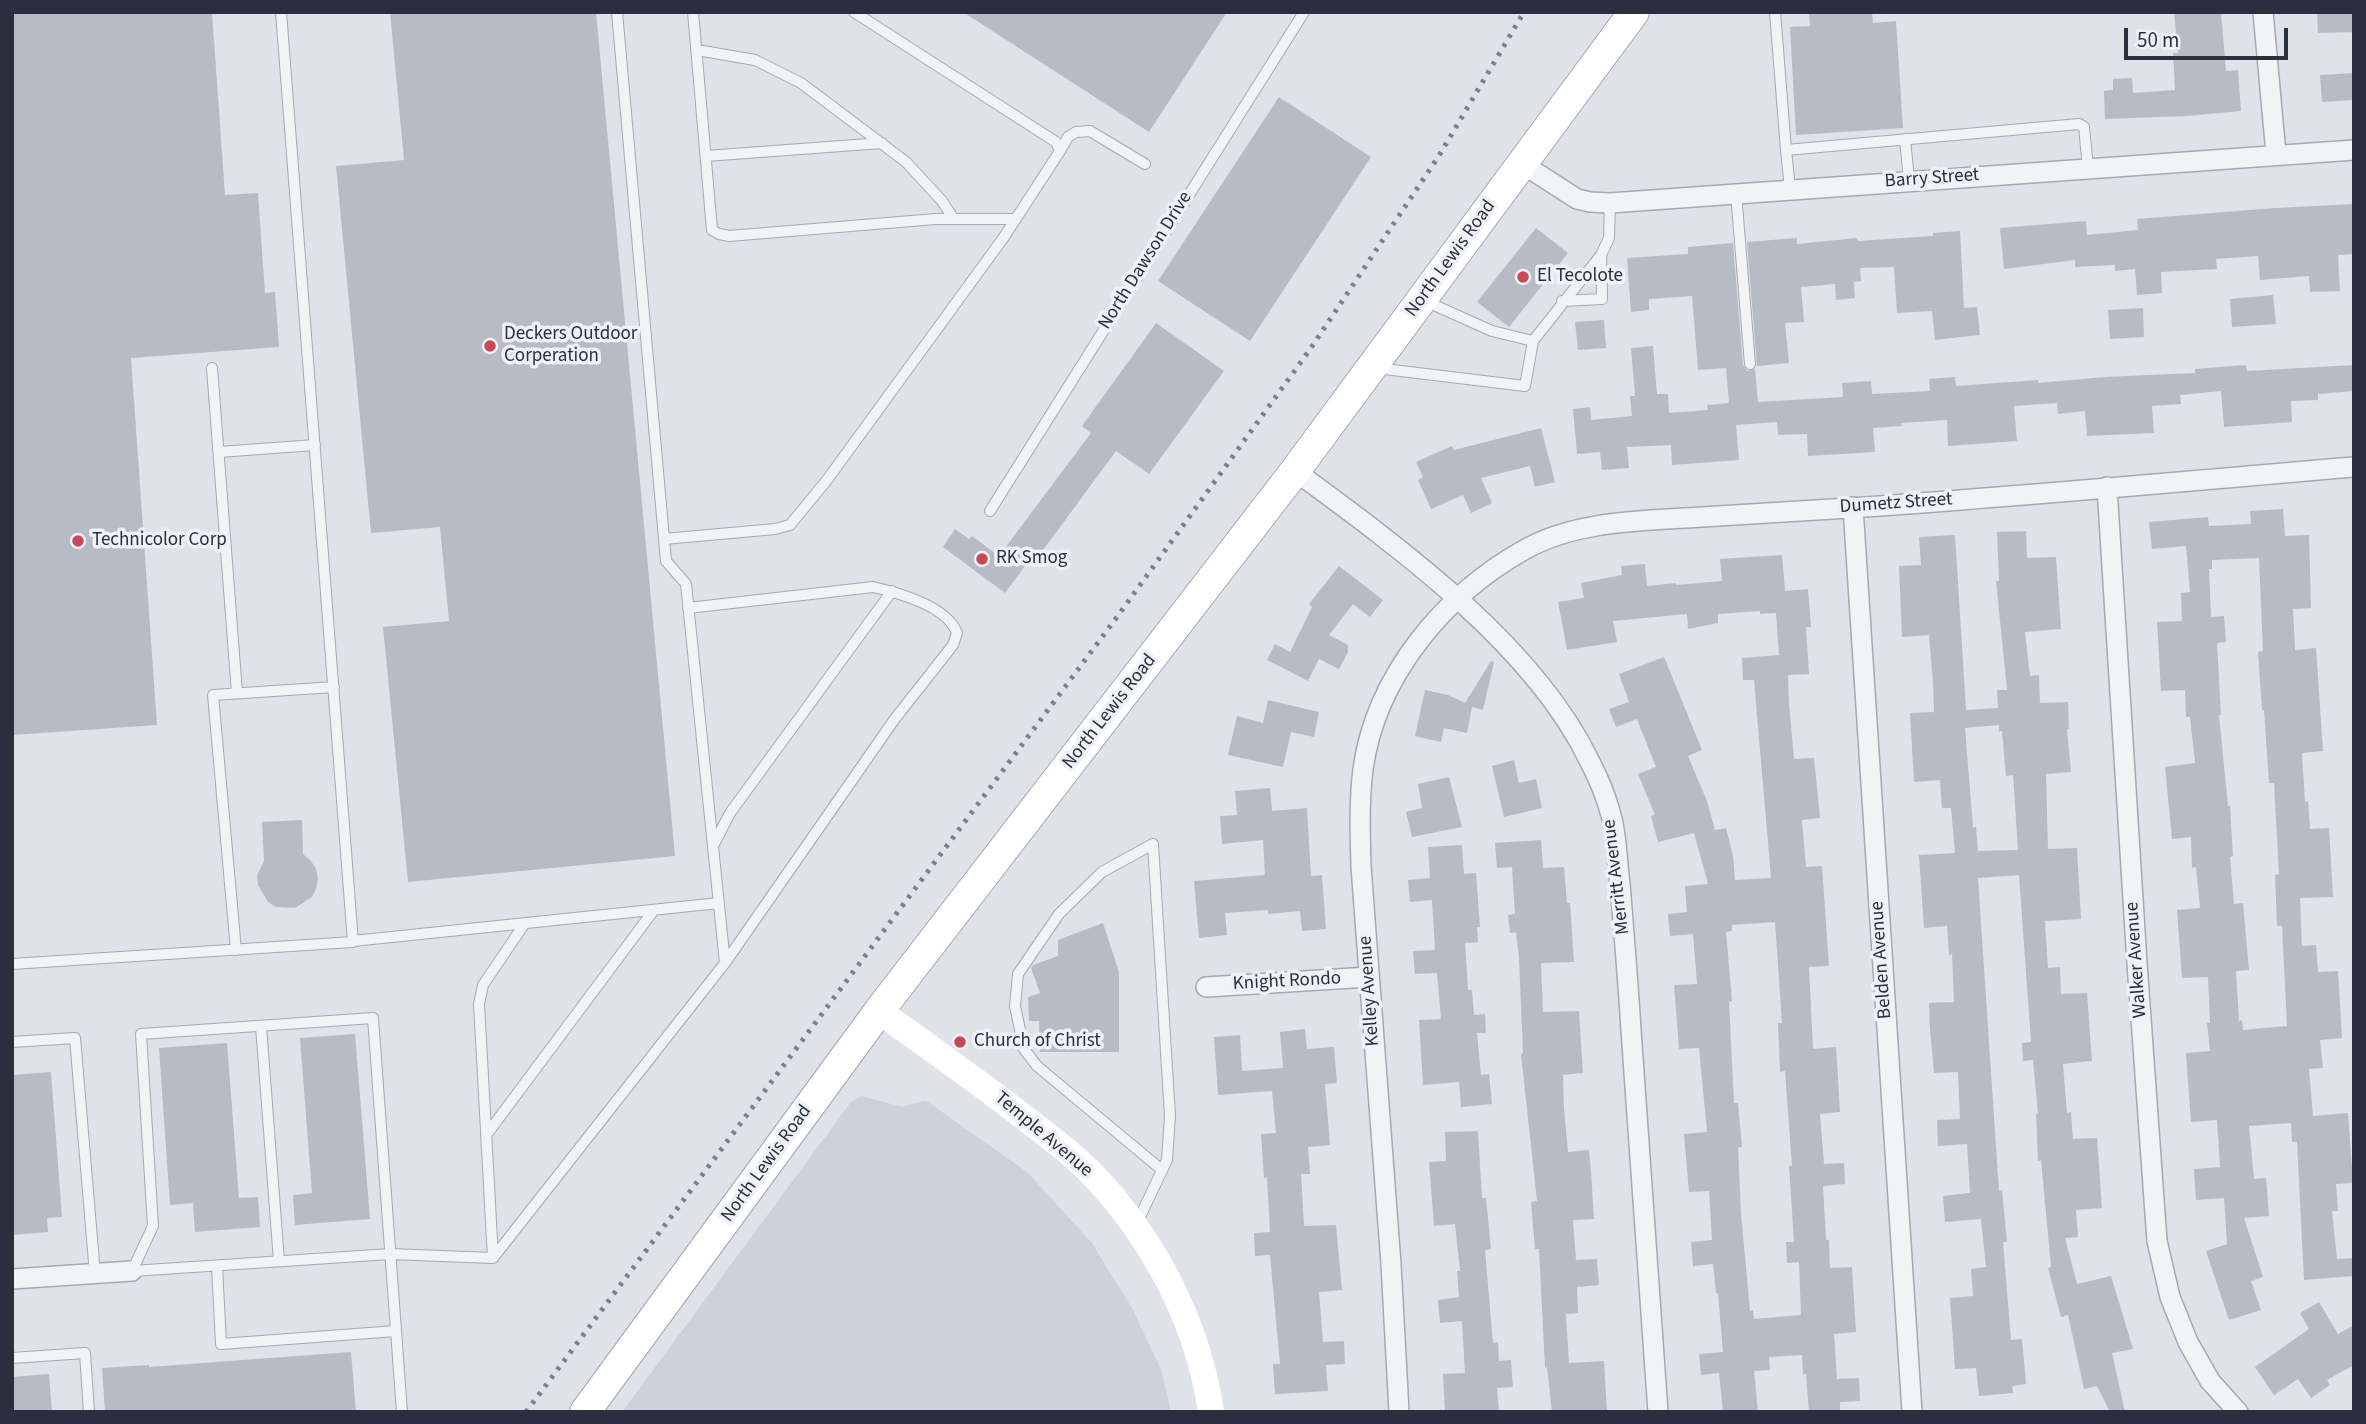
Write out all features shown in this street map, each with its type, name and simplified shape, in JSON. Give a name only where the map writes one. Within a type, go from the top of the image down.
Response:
[{"type":"main road","name":"North Lewis Road","points":[[585,1412],[879,1011],[1296,471],[1634,12]]},
{"type":"main road","name":"Temple Avenue","points":[[879,1011],[949,1060],[1063,1147],[1106,1189],[1136,1227],[1162,1269],[1185,1317],[1204,1377],[1211,1412]]},
{"type":"street","points":[[2263,12],[2276,154]]},
{"type":"street","name":"Barry Street","points":[[1521,163],[1577,199],[1610,204],[1909,180],[2354,150]]},
{"type":"street","name":"Dumetz Street","points":[[1458,600],[1494,568],[1525,549],[1573,531],[1648,520],[1853,508],[2354,467]]},
{"type":"street","name":"Merritt Avenue","points":[[1296,471],[1458,600],[1522,664],[1563,715],[1588,758],[1611,816],[1624,926],[1658,1412]]},
{"type":"street","name":"Walker Avenue","points":[[2107,487],[2157,1241],[2171,1297],[2188,1342],[2210,1381],[2238,1412]]},
{"type":"street","name":"Belden Avenue","points":[[1853,508],[1912,1412]]},
{"type":"street","name":"Kelley Avenue","points":[[1399,1412],[1360,820],[1363,769],[1369,738],[1381,703],[1398,670],[1428,630],[1458,600]]},
{"type":"street","name":"Knight Rondo","points":[[1206,986],[1369,977]]},
{"type":"street","points":[[12,1279],[132,1271]]},
{"type":"lane","points":[[281,12],[353,941]]},
{"type":"lane","points":[[617,12],[666,561],[686,584],[725,963]]},
{"type":"lane","points":[[694,12],[712,230],[719,234],[748,235],[953,218],[1016,219]]},
{"type":"lane","points":[[854,12],[1056,142],[1060,151]]},
{"type":"lane","name":"North Dawson Drive","points":[[990,511],[1304,12]]},
{"type":"lane","points":[[1775,12],[1790,189]]},
{"type":"lane","points":[[697,50],[755,60],[801,83],[906,162],[942,201],[953,218]]},
{"type":"lane","points":[[1786,150],[2079,124],[2084,127],[2088,168]]},
{"type":"lane","points":[[664,539],[790,525],[827,480],[1016,219],[1068,137],[1076,132],[1090,131],[1145,164]]},
{"type":"lane","points":[[1905,139],[1909,180]]},
{"type":"lane","points":[[706,156],[882,143]]},
{"type":"lane","points":[[1736,193],[1750,364]]},
{"type":"lane","points":[[1372,367],[1525,386],[1532,341],[1601,255],[1609,239],[1610,204]]},
{"type":"lane","points":[[1562,301],[1602,299],[1601,255]]},
{"type":"lane","points":[[1422,299],[1492,331],[1532,341]]},
{"type":"lane","points":[[212,368],[237,693]]},
{"type":"lane","points":[[219,453],[315,445]]},
{"type":"lane","points":[[493,1258],[725,963],[894,720],[953,645],[957,633],[954,624],[927,605],[892,591],[873,587],[688,608]]},
{"type":"lane","points":[[713,847],[737,803],[892,591]]},
{"type":"lane","points":[[236,950],[213,695],[334,687]]},
{"type":"lane","points":[[1136,1227],[1167,1160],[1170,1116],[1153,844],[1102,872],[1059,914],[1018,974],[1015,1006],[1024,1049],[1037,1066],[1162,1170]]},
{"type":"lane","points":[[12,964],[353,941],[719,903]]},
{"type":"lane","points":[[487,1134],[654,910]]},
{"type":"lane","points":[[493,1258],[479,1004],[484,985],[525,923]]},
{"type":"lane","points":[[402,1412],[390,1254],[373,1018],[141,1034],[153,1226],[132,1271],[390,1254],[493,1258]]},
{"type":"lane","points":[[261,1026],[279,1261]]},
{"type":"lane","points":[[12,1042],[75,1038],[95,1274]]},
{"type":"lane","points":[[217,1266],[221,1344],[396,1331]]},
{"type":"lane","points":[[12,1358],[85,1353],[89,1412]]},
{"type":"shaded area","points":[[862,1096],[902,1107],[928,1102],[1027,1172],[1092,1243],[1133,1310],[1162,1372],[1171,1412],[622,1412],[851,1102]]},
{"type":"building","name":"Technicolor Corp","points":[[12,12],[212,12],[225,195],[258,193],[265,293],[275,292],[279,347],[131,358],[157,725],[12,735]]},
{"type":"building","name":"Deckers Outdoor Corperation","points":[[390,12],[596,12],[675,856],[408,882],[383,627],[449,621],[440,527],[371,533],[336,166],[404,160]]},
{"type":"building","points":[[963,12],[1227,12],[1149,132]]},
{"type":"building","points":[[1809,12],[1872,12],[1873,23],[1896,21],[1903,128],[1796,135],[1790,27],[1810,26]]},
{"type":"building","points":[[2174,12],[2221,12],[2226,71],[2238,70],[2241,111],[2105,119],[2104,91],[2113,90],[2113,79],[2132,78],[2133,93],[2175,90],[2173,53],[2178,53]]},
{"type":"building","points":[[2317,12],[2354,12],[2354,32],[2318,33]]},
{"type":"building","points":[[2354,73],[2354,100],[2322,102],[2320,75]]},
{"type":"building","points":[[1279,97],[1371,157],[1250,341],[1158,281]]},
{"type":"building","points":[[2354,204],[2354,254],[2338,255],[2340,291],[2310,292],[2309,276],[2260,280],[2258,256],[2216,259],[2217,269],[2161,272],[2162,293],[2137,295],[2135,269],[2115,271],[2115,265],[2075,267],[2075,260],[2004,269],[2000,228],[2086,221],[2087,235],[2138,230],[2137,219]]},
{"type":"building","name":"El Tecolote","points":[[1536,228],[1568,253],[1509,327],[1477,302]]},
{"type":"building","points":[[1960,231],[1964,308],[1977,307],[1980,335],[1935,340],[1932,311],[1897,313],[1894,267],[1860,268],[1861,281],[1854,282],[1855,298],[1836,300],[1835,284],[1801,287],[1804,322],[1785,323],[1789,363],[1757,366],[1747,242],[1797,238],[1797,244],[1857,238],[1858,241],[1933,236],[1933,233]]},
{"type":"building","points":[[1733,243],[1743,365],[1747,371],[1755,369],[1758,402],[1843,397],[1842,383],[1871,381],[1872,394],[1930,391],[1929,379],[1955,377],[1956,386],[2038,380],[2038,383],[2195,373],[2195,369],[2246,365],[2247,371],[2354,365],[2354,391],[2318,394],[2318,400],[2291,401],[2292,422],[2224,427],[2221,391],[2180,395],[2181,404],[2152,406],[2154,433],[2087,436],[2085,411],[2058,414],[2057,403],[2014,406],[2017,441],[1948,446],[1947,420],[1901,423],[1902,426],[1873,428],[1875,452],[1808,456],[1807,434],[1778,435],[1777,422],[1736,425],[1739,460],[1672,465],[1671,445],[1627,447],[1629,468],[1602,470],[1600,452],[1577,454],[1573,409],[1590,407],[1591,420],[1632,416],[1630,396],[1635,396],[1631,348],[1653,346],[1657,394],[1668,394],[1669,413],[1708,410],[1707,405],[1729,403],[1726,368],[1698,370],[1692,296],[1649,299],[1649,310],[1631,312],[1627,258],[1688,254],[1688,247]]},
{"type":"building","points":[[2273,295],[2276,324],[2232,327],[2230,299]]},
{"type":"building","points":[[2143,308],[2144,337],[2110,339],[2108,310]]},
{"type":"building","points":[[1604,320],[1606,348],[1578,350],[1575,322]]},
{"type":"building","points":[[1156,323],[1224,371],[1149,474],[1116,451],[1038,557],[1034,554],[1005,593],[943,547],[955,529],[969,539],[972,536],[999,556],[1091,433],[1082,426]]},
{"type":"building","points":[[1541,428],[1555,482],[1535,487],[1530,466],[1481,478],[1492,503],[1471,513],[1463,495],[1431,509],[1418,480],[1423,477],[1416,462],[1452,446],[1454,450]]},
{"type":"building","points":[[2283,509],[2285,536],[2309,535],[2311,608],[2293,609],[2295,650],[2316,648],[2323,751],[2302,753],[2305,802],[2308,801],[2310,829],[2329,828],[2333,897],[2300,898],[2302,946],[2316,945],[2318,972],[2338,971],[2342,1038],[2320,1040],[2323,1068],[2309,1069],[2313,1116],[2348,1113],[2353,1183],[2336,1184],[2338,1211],[2332,1211],[2337,1259],[2354,1258],[2354,1276],[2304,1280],[2297,1142],[2292,1142],[2291,1123],[2249,1126],[2254,1179],[2266,1178],[2269,1216],[2244,1218],[2263,1277],[2251,1281],[2261,1310],[2229,1320],[2206,1251],[2227,1244],[2224,1198],[2196,1200],[2194,1169],[2220,1167],[2217,1120],[2191,1122],[2186,1053],[2210,1051],[2207,1023],[2210,1023],[2208,977],[2182,978],[2177,910],[2200,908],[2196,867],[2192,868],[2191,837],[2172,839],[2165,767],[2195,763],[2190,717],[2186,717],[2185,690],[2161,691],[2157,622],[2182,621],[2181,593],[2190,592],[2186,546],[2152,549],[2149,522],[2208,517],[2209,526],[2251,524],[2250,511]],"holes":[[[2259,558],[2263,651],[2258,652],[2269,783],[2274,783],[2279,874],[2275,875],[2277,926],[2282,926],[2287,1026],[2243,1030],[2242,1020],[2239,1021],[2236,971],[2249,970],[2243,903],[2234,904],[2230,806],[2219,715],[2217,643],[2226,642],[2224,616],[2211,617],[2209,569],[2212,569],[2212,560]]]},
{"type":"building","points":[[2026,531],[2027,558],[2056,557],[2061,629],[2025,632],[2030,676],[2039,675],[2040,703],[2068,702],[2067,729],[2071,772],[2046,774],[2048,849],[2077,848],[2081,919],[2045,921],[2048,968],[2060,967],[2061,994],[2087,993],[2092,1061],[2063,1064],[2067,1113],[2071,1112],[2073,1139],[2097,1138],[2102,1208],[2076,1210],[2078,1237],[2065,1238],[2077,1284],[2111,1276],[2133,1349],[2112,1353],[2125,1412],[2110,1412],[2097,1386],[2084,1389],[2068,1315],[2061,1317],[2048,1268],[2051,1267],[2041,1160],[2038,1161],[2038,1114],[2033,1060],[2023,1061],[2022,1043],[2031,1042],[2019,875],[1978,878],[1999,1191],[2002,1190],[2007,1242],[2003,1242],[2011,1340],[2022,1339],[2026,1384],[2012,1386],[2013,1393],[1979,1396],[1976,1368],[1955,1369],[1950,1298],[1973,1296],[1971,1269],[1986,1267],[1981,1219],[1945,1222],[1943,1196],[1970,1193],[1967,1144],[1938,1146],[1937,1120],[1960,1119],[1958,1072],[1934,1073],[1930,1029],[1929,1003],[1954,1002],[1952,954],[1949,955],[1947,926],[1924,928],[1919,855],[1955,853],[1951,808],[1942,808],[1940,780],[1914,782],[1910,713],[1934,712],[1933,683],[1929,635],[1902,637],[1899,566],[1921,565],[1919,537],[1955,535],[1966,710],[1998,708],[1997,690],[2007,690],[1996,581],[1999,581],[1997,532]],"holes":[[[1999,725],[1999,732],[2002,731],[2006,776],[2013,775],[2018,850],[1978,851],[1976,827],[1973,827],[1965,728]]]},
{"type":"building","points":[[1782,555],[1785,591],[1808,589],[1811,627],[1806,627],[1809,674],[1788,675],[1789,703],[1794,759],[1814,758],[1820,818],[1802,820],[1806,867],[1822,866],[1829,966],[1809,967],[1813,1049],[1836,1047],[1840,1112],[1820,1114],[1824,1164],[1844,1163],[1845,1184],[1823,1186],[1826,1240],[1829,1240],[1830,1268],[1852,1267],[1856,1332],[1834,1334],[1837,1379],[1859,1378],[1860,1401],[1840,1402],[1840,1412],[1809,1412],[1802,1355],[1769,1357],[1770,1370],[1754,1371],[1758,1412],[1723,1412],[1719,1373],[1701,1375],[1699,1354],[1723,1352],[1713,1264],[1693,1266],[1691,1242],[1712,1240],[1709,1191],[1689,1192],[1684,1134],[1707,1132],[1699,1048],[1679,1049],[1674,985],[1697,984],[1693,934],[1670,936],[1668,914],[1687,912],[1685,886],[1708,884],[1694,833],[1658,842],[1651,816],[1655,815],[1638,774],[1656,767],[1637,719],[1616,727],[1609,709],[1629,702],[1619,674],[1664,657],[1702,750],[1688,756],[1707,801],[1715,830],[1726,828],[1733,856],[1735,880],[1771,878],[1754,680],[1743,680],[1742,658],[1779,655],[1776,613],[1760,614],[1760,611],[1718,614],[1718,623],[1688,629],[1687,614],[1613,621],[1617,642],[1567,650],[1558,602],[1584,598],[1581,583],[1622,575],[1621,566],[1645,564],[1647,586],[1722,581],[1720,559]],"holes":[[[1775,922],[1782,1023],[1778,1023],[1780,1072],[1785,1071],[1794,1242],[1786,1242],[1787,1263],[1799,1262],[1801,1315],[1754,1319],[1753,1310],[1750,1311],[1741,1213],[1738,1147],[1742,1147],[1738,1103],[1734,1103],[1729,1002],[1732,1001],[1726,932],[1732,931],[1732,925]]]},
{"type":"building","points":[[1339,566],[1383,600],[1370,617],[1353,604],[1329,635],[1348,645],[1348,652],[1339,669],[1319,659],[1308,681],[1267,660],[1275,644],[1290,652],[1312,607],[1309,604]]},
{"type":"building","points":[[1491,661],[1494,662],[1483,710],[1472,707],[1467,733],[1444,728],[1441,742],[1415,736],[1425,690],[1448,695],[1465,703]]},
{"type":"building","points":[[1268,700],[1319,712],[1314,737],[1291,732],[1283,767],[1228,755],[1237,716],[1263,723]]},
{"type":"building","points":[[1514,760],[1519,783],[1536,779],[1542,808],[1504,817],[1492,766]]},
{"type":"building","points":[[1449,777],[1462,827],[1412,837],[1406,812],[1422,808],[1418,784]]},
{"type":"building","points":[[1270,788],[1272,811],[1307,808],[1311,876],[1322,875],[1326,929],[1302,931],[1300,911],[1268,914],[1268,910],[1225,913],[1227,935],[1199,938],[1194,881],[1265,875],[1263,840],[1222,844],[1220,816],[1237,815],[1235,791]]},
{"type":"building","points":[[302,820],[303,854],[316,869],[316,889],[312,897],[295,908],[276,907],[268,902],[258,885],[257,875],[264,861],[262,822]]},
{"type":"building","points":[[1541,840],[1543,868],[1564,867],[1567,903],[1570,903],[1574,962],[1541,963],[1543,1012],[1579,1011],[1583,1073],[1563,1075],[1564,1109],[1568,1152],[1589,1150],[1591,1172],[1594,1219],[1573,1220],[1576,1260],[1597,1259],[1599,1285],[1577,1287],[1578,1313],[1566,1314],[1569,1363],[1604,1361],[1607,1412],[1552,1412],[1547,1367],[1545,1368],[1539,1249],[1535,1249],[1531,1202],[1537,1201],[1521,1054],[1519,958],[1516,932],[1510,933],[1508,915],[1515,914],[1512,867],[1497,868],[1495,843]]},
{"type":"building","points":[[1462,845],[1464,874],[1476,873],[1480,927],[1477,927],[1478,942],[1465,943],[1468,990],[1472,990],[1474,1015],[1485,1014],[1486,1033],[1477,1033],[1481,1075],[1489,1074],[1492,1104],[1461,1107],[1459,1082],[1423,1085],[1419,1020],[1441,1019],[1437,973],[1415,974],[1413,951],[1435,950],[1432,900],[1410,902],[1408,880],[1430,878],[1428,847]]},
{"type":"building","points":[[1103,923],[1119,972],[1119,1052],[1040,1052],[1039,1021],[1029,1021],[1028,997],[1040,993],[1031,968],[1058,956],[1058,940]]},
{"type":"building","points":[[1305,1029],[1307,1049],[1334,1047],[1337,1083],[1325,1084],[1330,1145],[1308,1147],[1310,1174],[1301,1174],[1304,1226],[1336,1225],[1342,1290],[1319,1292],[1323,1342],[1344,1341],[1345,1364],[1326,1365],[1328,1391],[1275,1394],[1273,1364],[1280,1364],[1270,1255],[1255,1256],[1254,1233],[1270,1232],[1261,1134],[1276,1133],[1272,1091],[1218,1095],[1214,1037],[1240,1035],[1242,1071],[1283,1068],[1280,1032]]},
{"type":"building","points":[[355,1034],[370,1219],[295,1225],[293,1195],[312,1193],[300,1038]]},
{"type":"building","points":[[227,1043],[239,1198],[258,1197],[260,1227],[195,1232],[193,1203],[170,1205],[159,1048]]},
{"type":"building","points":[[51,1072],[62,1217],[47,1218],[48,1232],[12,1235],[12,1075]]},
{"type":"building","points":[[1478,1131],[1482,1198],[1486,1198],[1491,1249],[1485,1250],[1493,1343],[1498,1342],[1499,1361],[1511,1360],[1513,1387],[1497,1388],[1499,1412],[1445,1412],[1443,1374],[1465,1373],[1462,1321],[1440,1323],[1438,1300],[1459,1297],[1457,1271],[1460,1271],[1455,1224],[1434,1226],[1429,1162],[1446,1161],[1445,1132]]},
{"type":"building","points":[[2319,1302],[2338,1334],[2354,1325],[2354,1365],[2327,1380],[2330,1385],[2311,1398],[2298,1379],[2274,1395],[2255,1367],[2309,1329],[2300,1313]]},
{"type":"building","points":[[351,1352],[356,1412],[105,1412],[102,1368]]},
{"type":"building","points":[[49,1374],[52,1412],[12,1412],[12,1377]]},
{"type":"railway","points":[[526,1412],[1117,617],[1311,348],[1440,154],[1524,12]]},
{"type":"place","name":"El Tecolote","points":[[1523,277]]},
{"type":"place","name":"Deckers Outdoor Corperation","points":[[490,346]]},
{"type":"place","name":"Technicolor Corp","points":[[78,541]]},
{"type":"place","name":"RK Smog","points":[[982,559]]},
{"type":"place","name":"Church of Christ","points":[[960,1042]]}]
